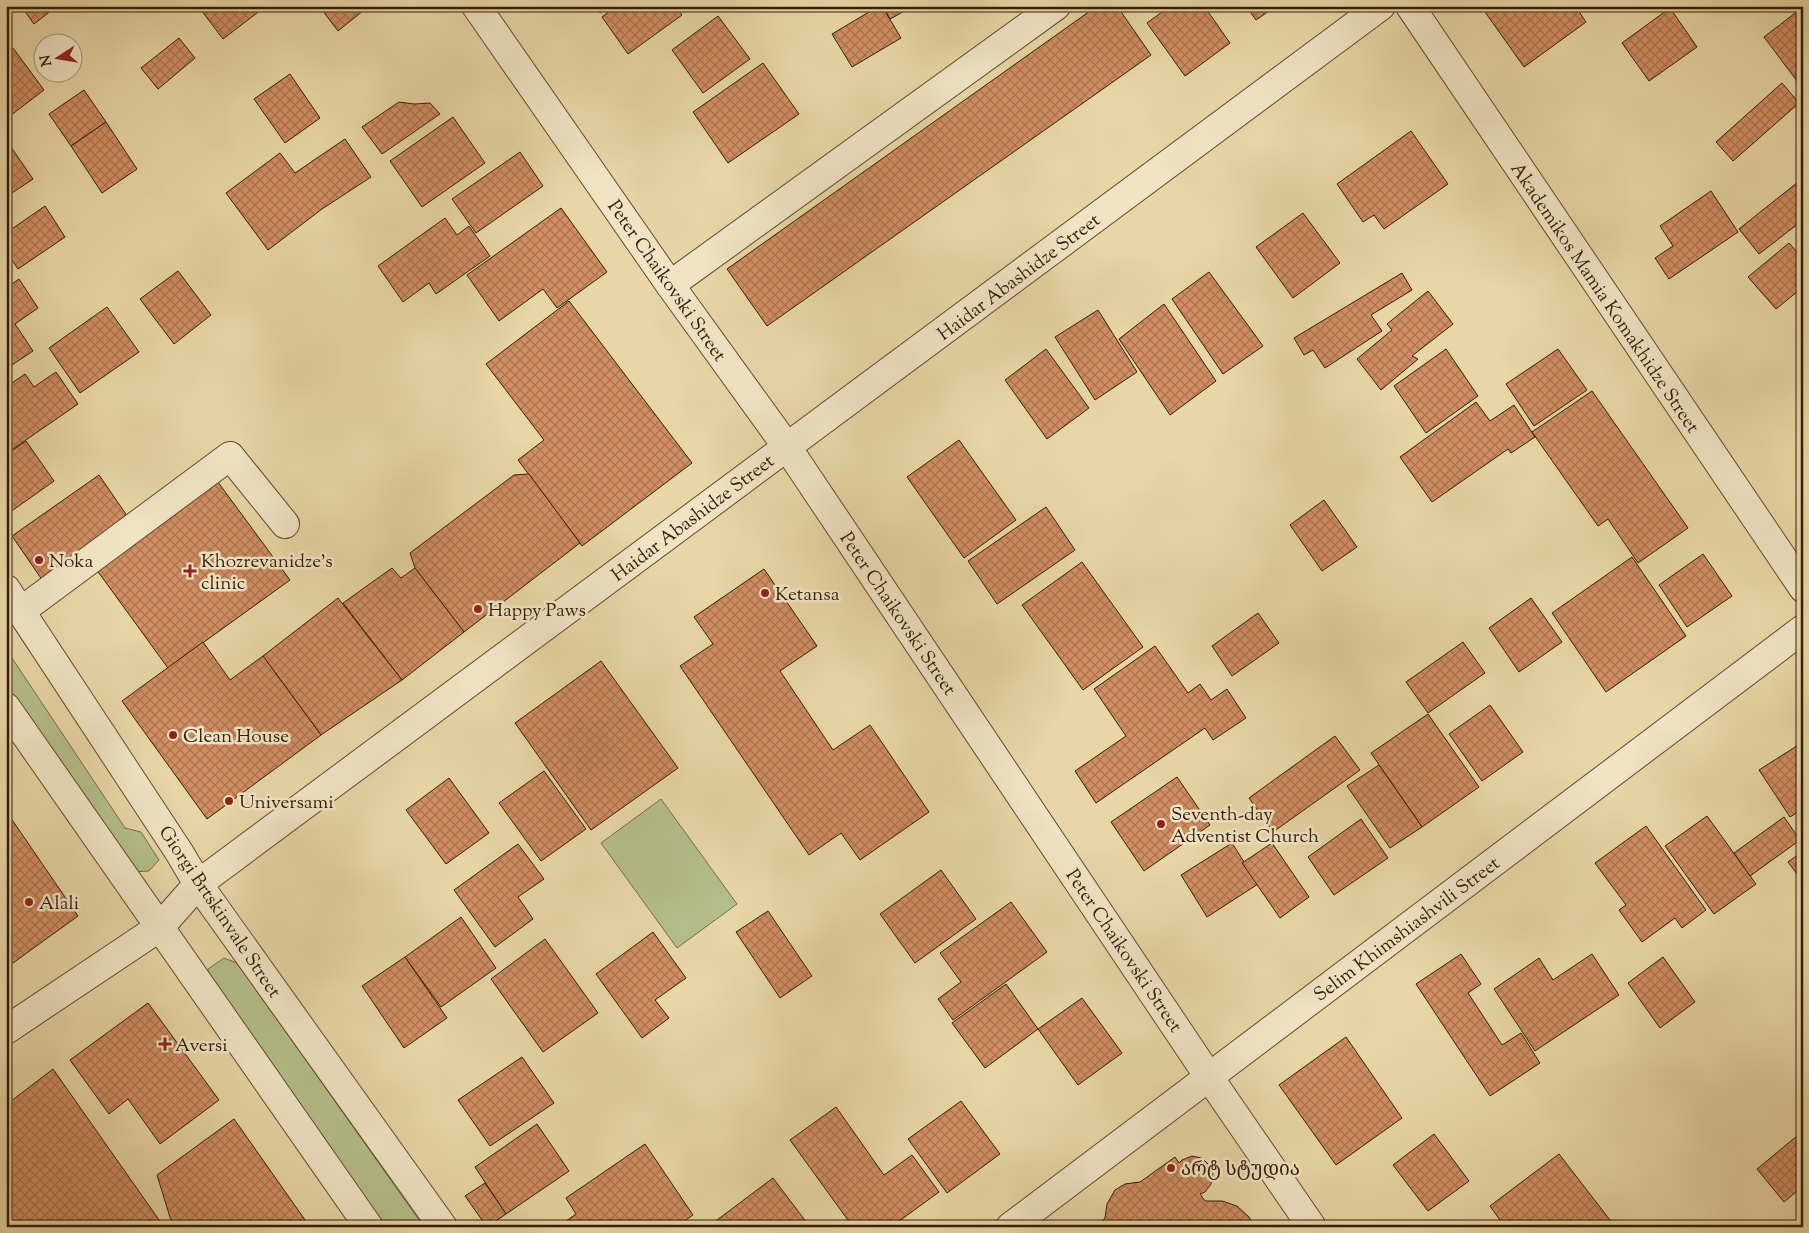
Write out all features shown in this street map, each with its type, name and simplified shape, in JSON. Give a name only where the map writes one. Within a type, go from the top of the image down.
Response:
[{"type":"street","name":"Peter Chaikovski Street","points":[[476,6],[670,285],[787,447],[1209,1077],[1312,1227]]},
{"type":"street","points":[[670,285],[1056,6]]},
{"type":"street","name":"Haidar Abashidze Street","points":[[6,1030],[160,927],[198,884],[1381,6]]},
{"type":"street","name":"Akademikos Mamia Komakhidze Street","points":[[1410,6],[1803,588]]},
{"type":"street","points":[[14,600],[230,456],[285,524]]},
{"type":"street","name":"Giorgi Brtskinvale Street","points":[[14,600],[198,884],[443,1227]]},
{"type":"street","name":"Selim Khimshiashvili Street","points":[[1010,1227],[1803,629]]},
{"type":"street","points":[[6,707],[369,1227]]},
{"type":"green space","points":[[6,649],[125,828],[141,832],[159,860],[149,871],[131,872],[6,689]]},
{"type":"green space","points":[[661,799],[737,904],[677,948],[601,843]]},
{"type":"green space","points":[[224,958],[237,963],[424,1227],[384,1227],[210,981],[208,969]]},
{"type":"building","points":[[21,6],[57,6],[34,24]]},
{"type":"building","points":[[198,6],[266,6],[223,39]]},
{"type":"building","points":[[319,6],[369,6],[338,31]]},
{"type":"building","points":[[595,6],[610,6],[600,13]]},
{"type":"building","points":[[616,6],[675,6],[682,15],[628,54],[602,17]]},
{"type":"building","points":[[882,6],[901,38],[852,67],[832,34]]},
{"type":"building","points":[[883,6],[909,6],[910,8],[890,19]]},
{"type":"building","points":[[1097,6],[1117,6],[1151,55],[767,326],[727,269]]},
{"type":"building","points":[[1170,6],[1204,6],[1230,43],[1185,76],[1147,23]]},
{"type":"building","points":[[1246,6],[1276,6],[1256,20]]},
{"type":"building","points":[[1494,6],[1575,6],[1586,22],[1524,67],[1485,12]]},
{"type":"building","points":[[1803,7],[1803,77],[1797,81],[1764,37]]},
{"type":"building","points":[[1670,8],[1697,47],[1649,81],[1622,43]]},
{"type":"building","points":[[718,16],[750,59],[703,93],[672,50]]},
{"type":"building","points":[[179,38],[195,58],[158,89],[141,68]]},
{"type":"building","points":[[13,48],[32,74],[32,82],[38,82],[44,90],[6,119],[6,53]]},
{"type":"building","points":[[763,63],[799,114],[728,163],[693,112]]},
{"type":"building","points":[[290,74],[320,118],[285,143],[254,99]]},
{"type":"building","points":[[1782,83],[1799,103],[1733,161],[1716,142]]},
{"type":"building","points":[[84,90],[106,122],[71,146],[49,114]]},
{"type":"building","points":[[399,102],[414,104],[430,103],[440,114],[382,154],[362,127]]},
{"type":"building","points":[[453,117],[485,163],[422,207],[390,161]]},
{"type":"building","points":[[106,122],[137,169],[102,193],[71,146]]},
{"type":"building","points":[[1411,131],[1448,184],[1384,229],[1374,215],[1363,222],[1337,184]]},
{"type":"building","points":[[345,139],[371,177],[322,209],[268,250],[226,193],[280,153],[295,173]]},
{"type":"building","points":[[11,147],[33,179],[6,197],[6,150]]},
{"type":"building","points":[[520,152],[543,186],[476,233],[452,199]]},
{"type":"building","points":[[1803,178],[1803,220],[1759,254],[1739,229]]},
{"type":"building","points":[[1711,191],[1738,232],[1669,279],[1655,258],[1673,246],[1660,226]]},
{"type":"building","points":[[45,206],[65,237],[18,269],[6,251],[6,233]]},
{"type":"building","points":[[561,208],[607,272],[557,308],[543,289],[499,321],[467,275]]},
{"type":"building","points":[[1303,213],[1340,263],[1293,298],[1256,247]]},
{"type":"building","points":[[445,218],[457,235],[469,226],[490,256],[436,294],[429,283],[403,302],[378,266]]},
{"type":"building","points":[[1789,243],[1803,259],[1803,287],[1776,309],[1748,277]]},
{"type":"building","points":[[178,271],[211,315],[174,344],[140,299]]},
{"type":"building","points":[[1209,272],[1263,346],[1223,374],[1172,299]]},
{"type":"building","points":[[1402,273],[1412,290],[1371,315],[1382,331],[1325,368],[1313,350],[1304,355],[1294,338]]},
{"type":"building","points":[[19,279],[38,308],[15,324],[33,351],[6,369],[6,288]]},
{"type":"building","points":[[1428,291],[1453,324],[1412,356],[1418,359],[1381,390],[1357,359],[1392,330],[1387,324]]},
{"type":"building","points":[[569,301],[692,463],[582,546],[518,460],[544,440],[486,364]]},
{"type":"building","points":[[1164,304],[1216,381],[1170,415],[1119,339]]},
{"type":"building","points":[[107,307],[139,352],[80,393],[49,348]]},
{"type":"building","points":[[1098,310],[1137,372],[1095,400],[1055,337]]},
{"type":"building","points":[[1046,349],[1089,408],[1047,439],[1005,380]]},
{"type":"building","points":[[1446,349],[1478,396],[1426,433],[1394,386]]},
{"type":"building","points":[[1558,349],[1587,390],[1534,426],[1506,384]]},
{"type":"building","points":[[56,372],[78,404],[7,453],[6,387],[25,374],[34,387]]},
{"type":"building","points":[[1592,391],[1688,528],[1638,563],[1608,519],[1598,526],[1532,432]]},
{"type":"building","points":[[1476,402],[1490,421],[1514,405],[1535,437],[1511,453],[1508,449],[1432,502],[1400,457]]},
{"type":"building","points":[[959,440],[1016,520],[964,558],[907,477]]},
{"type":"building","points":[[26,441],[54,481],[6,515],[6,455]]},
{"type":"building","name":"Khozrevanidze's clinic","points":[[212,474],[290,580],[168,668],[91,562]]},
{"type":"building","points":[[529,474],[580,543],[464,632],[415,568],[410,553],[514,475]]},
{"type":"building","points":[[99,475],[132,523],[45,584],[12,536]]},
{"type":"building","points":[[1324,500],[1357,547],[1322,571],[1290,525]]},
{"type":"building","points":[[1046,507],[1075,550],[997,604],[968,561]]},
{"type":"building","points":[[1703,554],[1732,596],[1687,627],[1659,585]]},
{"type":"building","points":[[1632,557],[1686,636],[1606,692],[1552,613]]},
{"type":"building","points":[[1082,562],[1143,647],[1083,690],[1022,605]]},
{"type":"building","points":[[392,568],[401,578],[415,568],[464,632],[402,680],[343,603]]},
{"type":"building","points":[[764,569],[817,646],[780,671],[833,750],[870,725],[929,812],[860,860],[841,833],[809,855],[680,666],[713,644],[694,617]]},
{"type":"building","points":[[338,598],[402,680],[321,735],[263,656]]},
{"type":"building","points":[[1531,598],[1562,642],[1519,672],[1489,628]]},
{"type":"building","points":[[1258,613],[1279,643],[1232,676],[1212,646]]},
{"type":"building","points":[[203,642],[230,680],[263,656],[321,735],[207,819],[122,701]]},
{"type":"building","points":[[1463,642],[1485,673],[1428,713],[1406,682]]},
{"type":"building","points":[[1155,646],[1188,693],[1200,684],[1211,700],[1227,689],[1246,718],[1213,740],[1205,728],[1096,803],[1075,771],[1126,736],[1094,689]]},
{"type":"building","points":[[601,661],[678,768],[591,830],[515,723]]},
{"type":"building","points":[[1490,705],[1523,752],[1482,781],[1449,734]]},
{"type":"building","points":[[1428,714],[1479,787],[1422,827],[1371,753]]},
{"type":"building","points":[[1335,736],[1360,770],[1273,832],[1249,798]]},
{"type":"building","points":[[1803,742],[1803,809],[1790,817],[1759,770]]},
{"type":"building","points":[[1379,765],[1422,827],[1390,848],[1347,786]]},
{"type":"building","points":[[544,771],[586,829],[541,861],[499,803]]},
{"type":"building","name":"Seventh-day Adventist Church","points":[[1177,777],[1210,825],[1144,871],[1111,822]]},
{"type":"building","points":[[449,778],[489,833],[446,864],[406,810]]},
{"type":"building","points":[[6,811],[78,916],[6,968]]},
{"type":"building","points":[[1707,816],[1756,884],[1714,914],[1665,846]]},
{"type":"building","points":[[1784,817],[1800,840],[1750,876],[1734,853]]},
{"type":"building","points":[[1361,819],[1388,858],[1334,895],[1308,857]]},
{"type":"building","points":[[1646,826],[1706,910],[1682,928],[1675,918],[1642,942],[1619,910],[1626,905],[1595,863]]},
{"type":"building","points":[[1232,843],[1258,884],[1207,917],[1181,875]]},
{"type":"building","points":[[1272,843],[1309,897],[1280,918],[1242,863]]},
{"type":"building","points":[[518,844],[544,879],[518,897],[533,919],[495,947],[454,890]]},
{"type":"building","points":[[1803,851],[1803,882],[1788,862]]},
{"type":"building","points":[[941,870],[976,919],[915,963],[880,914]]},
{"type":"building","points":[[1011,902],[1047,952],[953,1020],[938,999],[961,982],[940,953]]},
{"type":"building","points":[[768,911],[812,976],[780,998],[736,932]]},
{"type":"building","points":[[461,917],[496,968],[441,1007],[405,957]]},
{"type":"building","points":[[653,932],[686,978],[655,1000],[669,1018],[642,1038],[596,974]]},
{"type":"building","points":[[545,939],[598,1013],[543,1052],[491,979]]},
{"type":"building","points":[[1461,954],[1481,984],[1468,993],[1502,1045],[1521,1033],[1540,1063],[1490,1096],[1416,984]]},
{"type":"building","points":[[1592,954],[1619,995],[1535,1051],[1494,989],[1539,958],[1553,980]]},
{"type":"building","points":[[405,957],[447,1018],[404,1048],[362,986]]},
{"type":"building","points":[[1663,957],[1695,1002],[1660,1028],[1628,983]]},
{"type":"building","points":[[1006,984],[1038,1029],[985,1068],[952,1023]]},
{"type":"building","points":[[1082,998],[1122,1053],[1078,1085],[1038,1029]]},
{"type":"building","points":[[148,1003],[219,1100],[160,1144],[128,1099],[109,1114],[70,1060]]},
{"type":"building","points":[[1346,1037],[1402,1118],[1336,1165],[1279,1085]]},
{"type":"building","points":[[522,1057],[554,1103],[490,1146],[458,1100]]},
{"type":"building","points":[[53,1069],[164,1227],[6,1227],[6,1105]]},
{"type":"building","points":[[961,1101],[1000,1154],[947,1193],[908,1139]]},
{"type":"building","points":[[836,1107],[884,1175],[912,1155],[939,1192],[891,1227],[853,1227],[790,1140]]},
{"type":"building","points":[[234,1119],[310,1227],[173,1227],[157,1175]]},
{"type":"building","points":[[537,1124],[569,1171],[506,1214],[475,1167]]},
{"type":"building","points":[[1803,1131],[1803,1186],[1784,1202],[1757,1169]]},
{"type":"building","points":[[1434,1134],[1469,1181],[1428,1211],[1393,1165]]},
{"type":"building","points":[[645,1144],[693,1215],[676,1227],[558,1227],[576,1214],[566,1198]]},
{"type":"building","points":[[1559,1154],[1613,1224],[1609,1227],[1505,1227],[1490,1206]]},
{"type":"building","points":[[1192,1156],[1202,1158],[1209,1165],[1213,1174],[1211,1184],[1205,1192],[1200,1194],[1205,1201],[1222,1201],[1237,1206],[1249,1217],[1254,1227],[1096,1227],[1105,1218],[1107,1204],[1115,1190],[1125,1184],[1140,1182],[1175,1157],[1179,1163]]},
{"type":"building","points":[[773,1178],[810,1227],[715,1227],[713,1223]]},
{"type":"building","points":[[485,1183],[506,1214],[487,1227],[465,1196]]},
{"type":"place","name":"Noka","points":[[39,560]]},
{"type":"place","name":"Khozrevanidze's clinic","points":[[190,571]]},
{"type":"place","name":"Ketansa","points":[[765,593]]},
{"type":"place","name":"Happy Paws","points":[[478,609]]},
{"type":"place","name":"Clean House","points":[[173,735]]},
{"type":"place","name":"Universami","points":[[229,801]]},
{"type":"place","name":"Seventh-day Adventist Church","points":[[1161,824]]},
{"type":"place","name":"Alali","points":[[29,902]]},
{"type":"place","name":"Aversi","points":[[165,1044]]},
{"type":"place","name":"არტ სტუდია","points":[[1171,1168]]}]
